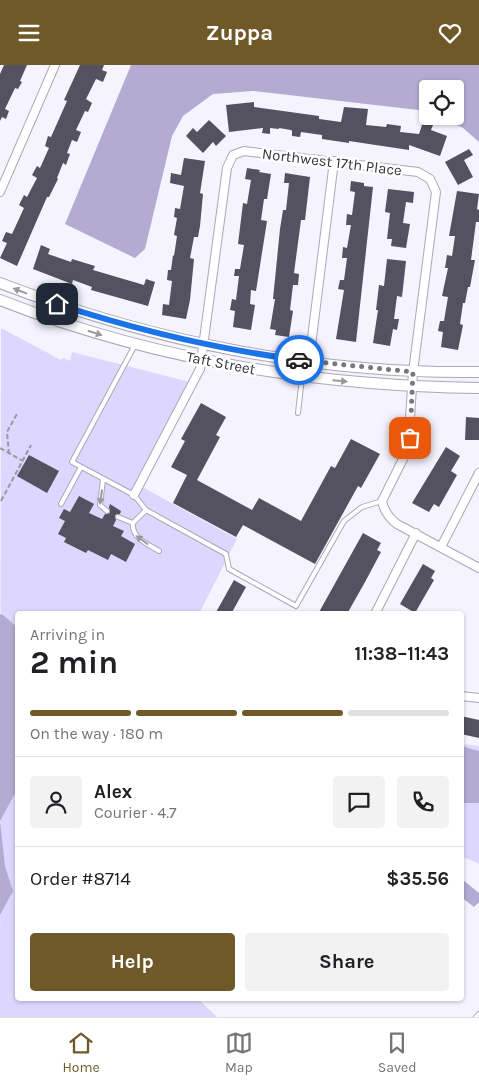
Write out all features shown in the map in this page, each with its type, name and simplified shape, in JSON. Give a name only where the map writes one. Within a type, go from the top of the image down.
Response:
[{"type":"street","points":[[0,192],[55,65]]},
{"type":"street","name":"Northwest 17th Place","points":[[204,344],[227,167],[233,155],[244,151],[418,172],[430,179],[436,193],[413,380]]},
{"type":"street","points":[[309,362],[334,161]]},
{"type":"street","name":"Taft Street","points":[[0,283],[139,330],[264,356],[413,380],[479,388]]},
{"type":"street","name":"Taft Street","points":[[0,300],[44,317],[135,345],[203,361],[302,377],[413,380],[479,372]]},
{"type":"street","points":[[135,345],[139,330]]},
{"type":"street","points":[[134,495],[196,379],[203,361],[204,344]]},
{"type":"street","points":[[413,380],[408,449],[382,501],[383,508],[392,520],[479,567]]},
{"type":"street","points":[[440,547],[479,473]]},
{"type":"street","points":[[377,611],[416,533]]},
{"type":"street","points":[[464,696],[479,698]]},
{"type":"lane","points":[[135,345],[72,462],[134,495],[146,510],[226,554],[230,569],[296,606],[344,521],[362,507],[382,501]]},
{"type":"lane","points":[[298,413],[302,377]]},
{"type":"lane","points":[[61,504],[81,467]]},
{"type":"lane","points":[[103,479],[100,505],[107,511]]},
{"type":"lane","points":[[133,523],[146,510]]},
{"type":"lane","points":[[118,517],[133,523]]},
{"type":"lane","points":[[133,523],[134,534],[160,551]]},
{"type":"lane","points":[[476,1017],[479,1013]]},
{"type":"path","points":[[9,454],[7,433],[18,412]]},
{"type":"path","points":[[1,501],[22,465],[31,445]]},
{"type":"path","points":[[0,448],[23,461]]},
{"type":"shaded area","points":[[131,65],[479,65],[479,142],[457,125],[464,125],[464,80],[419,80],[419,110],[253,91],[213,94],[183,116],[172,136],[145,249],[135,258],[65,224]]},
{"type":"shaded area","points":[[1,328],[61,360],[64,358],[70,361],[72,352],[190,382],[135,483],[237,539],[201,611],[15,611],[15,1001],[200,1001],[217,1017],[0,1017]]},
{"type":"shaded area","points":[[0,614],[15,625],[15,794],[0,821]]},
{"type":"shaded area","points":[[464,744],[479,746],[479,864],[464,857]]},
{"type":"shaded area","points":[[464,747],[479,751],[479,803],[464,803]]},
{"type":"shaded area","points":[[0,821],[5,866],[13,891],[0,915]]},
{"type":"shaded area","points":[[464,881],[479,893],[479,902],[474,907],[464,899]]},
{"type":"building","points":[[4,65],[27,65],[20,81],[22,82],[18,89],[15,88],[5,109],[9,111],[6,119],[2,117],[0,121],[0,74]]},
{"type":"building","points":[[80,65],[104,65],[102,70],[107,72],[103,82],[96,79],[86,99],[92,103],[88,112],[85,111],[76,130],[81,132],[77,142],[72,140],[67,153],[70,154],[66,165],[63,163],[58,179],[49,197],[47,197],[17,266],[0,258],[7,243],[2,241],[6,232],[12,234],[24,208],[19,205],[24,195],[27,197],[37,178],[32,175],[37,166],[40,168],[49,148],[45,146],[48,136],[51,137],[67,101],[64,100]]},
{"type":"building","points":[[254,102],[254,107],[319,116],[319,119],[341,122],[344,107],[368,109],[366,125],[386,127],[387,124],[401,126],[400,132],[419,134],[422,125],[433,125],[431,130],[447,136],[440,156],[409,145],[409,150],[322,139],[322,135],[301,132],[300,137],[292,136],[291,130],[279,128],[270,128],[270,134],[262,133],[263,128],[229,132],[226,105]]},
{"type":"building","points":[[209,120],[226,136],[216,146],[213,142],[203,153],[186,136],[193,128],[197,132]]},
{"type":"building","points":[[469,149],[473,155],[464,160],[473,177],[458,185],[445,162]]},
{"type":"building","points":[[184,158],[205,161],[200,193],[203,194],[200,226],[198,237],[194,237],[190,258],[194,259],[186,319],[162,315],[163,304],[169,305],[172,281],[167,280],[168,270],[171,270],[177,236],[174,235],[177,218],[174,217],[175,208],[180,209],[184,186],[170,183],[171,173],[181,175]]},
{"type":"building","points":[[247,168],[271,174],[267,199],[264,199],[261,220],[267,221],[256,291],[251,290],[250,304],[255,305],[251,330],[233,327],[235,311],[230,310],[232,299],[236,300],[239,276],[234,276],[235,269],[240,269],[244,245],[238,244],[243,203],[247,204],[251,180],[245,179]]},
{"type":"building","points":[[285,173],[310,177],[305,220],[301,220],[294,273],[299,274],[298,285],[293,285],[290,310],[293,311],[289,337],[275,335],[276,330],[270,329],[275,299],[273,299],[280,229],[283,210],[286,210],[289,183],[284,183]]},
{"type":"building","points":[[351,181],[373,187],[356,342],[336,339],[344,290],[338,289],[340,280],[344,280],[347,258],[342,258],[343,247],[347,248],[351,225],[346,225],[347,214],[352,215],[355,192],[350,191]]},
{"type":"building","points":[[388,189],[414,192],[413,203],[406,202],[403,223],[410,224],[406,248],[391,246],[392,239],[387,239],[390,213],[385,212]]},
{"type":"building","points":[[457,191],[479,194],[477,209],[479,210],[479,222],[476,222],[471,260],[475,260],[470,287],[468,287],[465,303],[463,303],[460,324],[463,325],[458,350],[441,347],[443,332],[438,331],[440,321],[444,321],[448,297],[442,296],[448,268],[445,268],[447,255],[452,256],[455,236],[449,236]]},
{"type":"building","points":[[41,245],[50,249],[48,254],[71,262],[72,259],[95,266],[93,270],[144,285],[146,279],[155,282],[148,306],[91,290],[92,287],[73,280],[72,284],[33,269]]},
{"type":"building","points":[[387,259],[406,261],[402,297],[397,296],[394,319],[399,319],[397,330],[393,329],[390,346],[373,343],[378,310],[376,310],[379,285],[384,286]]},
{"type":"building","points":[[201,403],[226,417],[216,435],[220,437],[197,480],[252,510],[259,498],[301,521],[331,466],[335,468],[351,439],[380,454],[361,488],[358,486],[315,564],[243,525],[236,537],[173,503],[187,475],[171,467],[185,441],[181,439]]},
{"type":"building","points":[[466,417],[479,418],[479,440],[465,440]]},
{"type":"building","points":[[446,447],[460,456],[451,471],[457,475],[439,507],[434,504],[429,512],[412,503]]},
{"type":"building","points":[[29,455],[59,471],[47,493],[17,476]]},
{"type":"building","points":[[79,496],[94,504],[89,513],[102,519],[105,514],[110,513],[110,504],[121,511],[120,514],[115,515],[116,520],[113,526],[124,531],[121,536],[135,544],[126,562],[111,554],[108,560],[88,550],[86,553],[64,542],[66,538],[58,534],[65,521],[59,518],[64,509],[70,512]]},
{"type":"building","points":[[363,533],[381,543],[377,550],[381,552],[349,611],[320,611]]},
{"type":"building","points":[[423,564],[435,571],[431,578],[434,580],[416,611],[412,611],[400,604]]},
{"type":"building","points":[[234,580],[246,587],[233,611],[217,611]]},
{"type":"building","points":[[464,717],[479,720],[479,738],[464,735]]},
{"type":"way so far","points":[[299,360],[413,372],[410,438]]},
{"type":"route","points":[[57,304],[139,330],[264,356],[299,360]]}]
